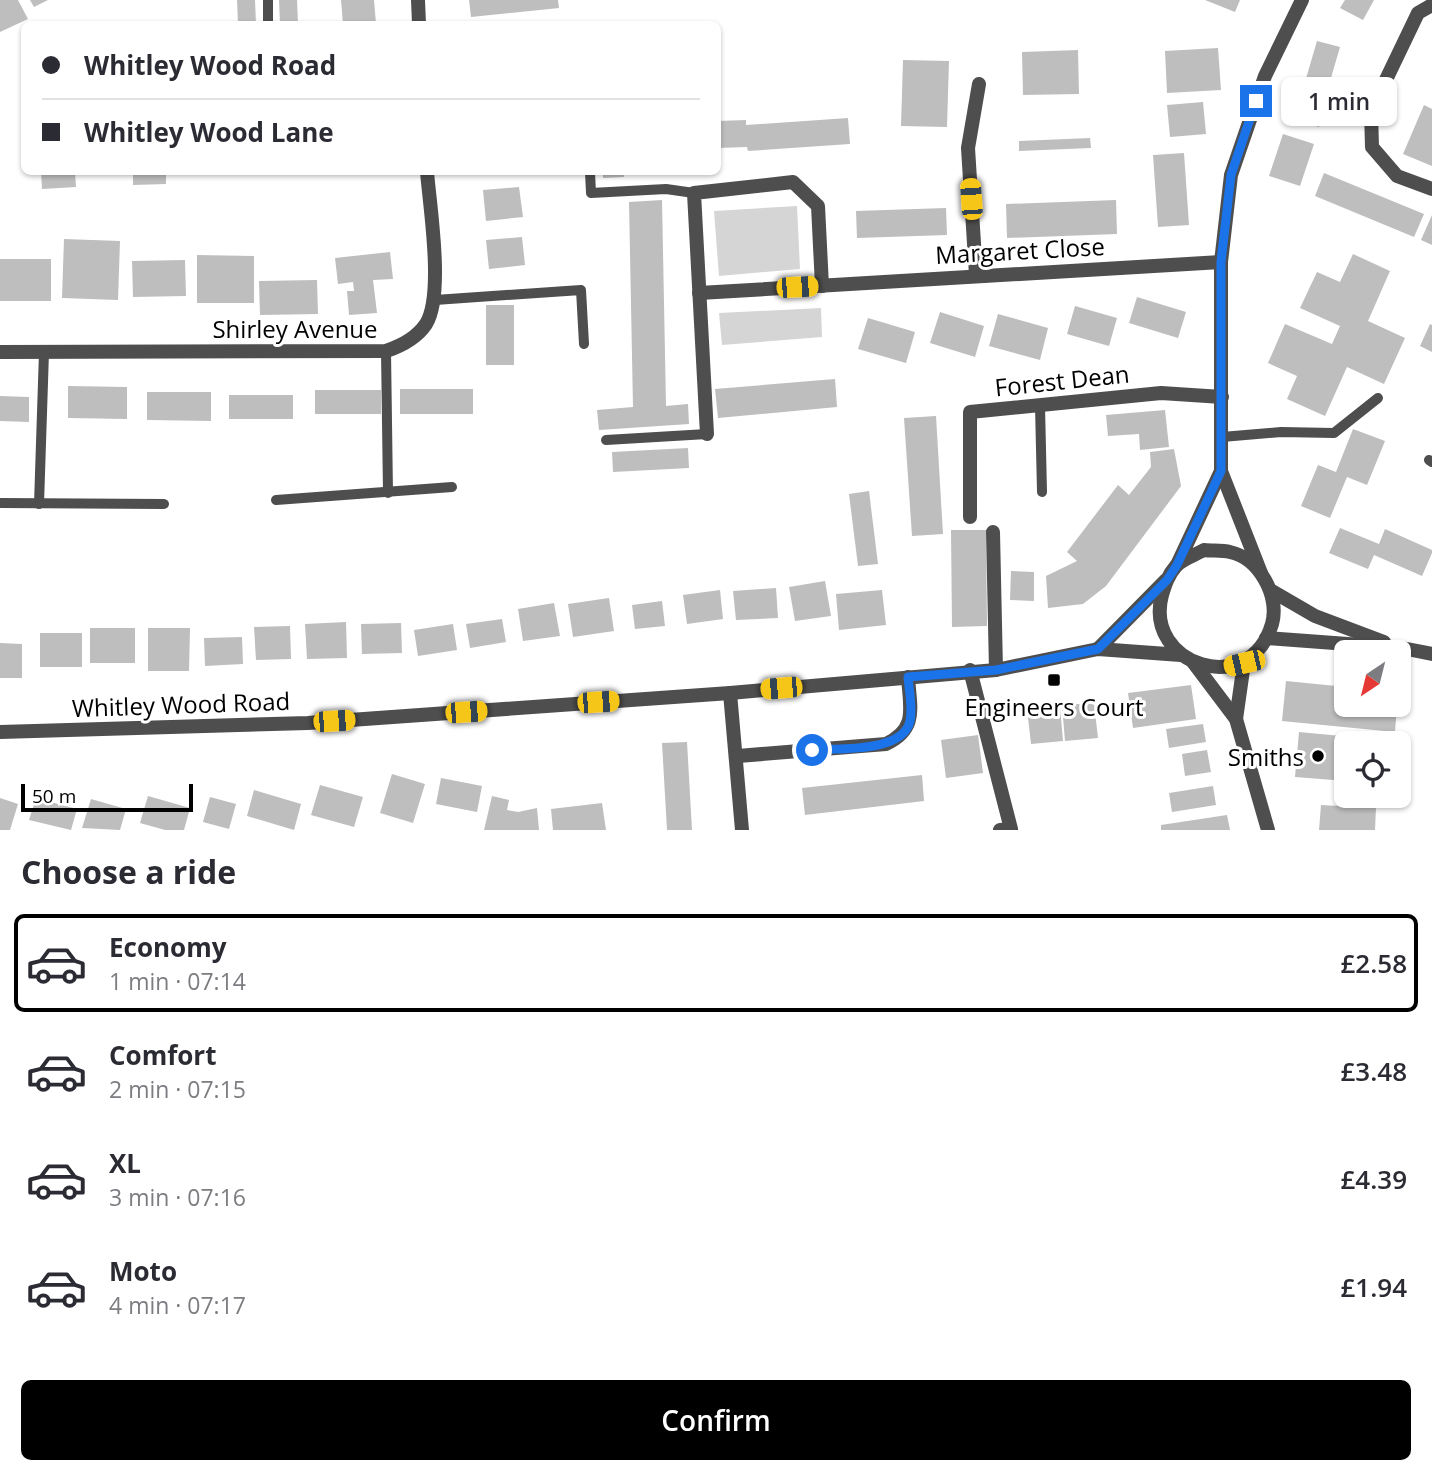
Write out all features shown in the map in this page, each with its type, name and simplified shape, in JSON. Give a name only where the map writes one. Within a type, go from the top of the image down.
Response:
[{"type":"street","points":[[418,0],[419,21]]},
{"type":"street","points":[[1302,0],[1265,76],[1231,175],[1221,262],[1221,471],[1261,573],[1272,591],[1315,616],[1380,640]]},
{"type":"street","points":[[1432,5],[1418,13],[1371,111],[1372,147],[1397,176],[1432,189]]},
{"type":"street","points":[[976,275],[968,148],[979,83]]},
{"type":"street","points":[[428,175],[435,300]]},
{"type":"street","points":[[707,434],[694,193],[793,182],[818,206],[822,286]]},
{"type":"street","name":"Margaret Close","points":[[699,293],[1221,262]]},
{"type":"street","name":"Shirley Avenue","points":[[0,352],[386,351],[406,344],[425,325],[435,300]]},
{"type":"street","name":"Forest Dean","points":[[970,517],[970,412],[1161,393],[1222,397]]},
{"type":"street","points":[[1098,649],[1167,580],[1177,565],[1221,471]]},
{"type":"street","points":[[993,532],[996,670]]},
{"type":"street","points":[[1177,565],[1204,550],[1233,552],[1261,573]]},
{"type":"street","points":[[1167,580],[1158,612],[1166,635],[1236,719],[1268,830]]},
{"type":"street","points":[[1236,719],[1244,663],[1266,638],[1273,621],[1272,591]]},
{"type":"street","points":[[1266,638],[1334,643]]},
{"type":"street","name":"Whitley Wood Road","points":[[0,732],[308,723],[730,693],[970,670],[996,670],[1098,649],[1187,659]]},
{"type":"street","points":[[1411,650],[1432,654]]},
{"type":"street","points":[[1187,659],[1220,669],[1244,663]]},
{"type":"street","points":[[970,670],[1010,829],[1000,830]]},
{"type":"street","points":[[738,755],[886,744],[903,736],[910,720],[908,677]]},
{"type":"street","points":[[730,693],[738,755],[742,830]]},
{"type":"lane","points":[[268,0],[268,21]]},
{"type":"lane","points":[[590,175],[592,193],[666,189],[694,193]]},
{"type":"lane","points":[[435,300],[581,290],[584,344]]},
{"type":"lane","points":[[386,351],[388,493]]},
{"type":"lane","points":[[39,504],[44,352]]},
{"type":"lane","points":[[1222,437],[1280,432],[1334,433],[1378,398]]},
{"type":"lane","points":[[1040,406],[1042,492]]},
{"type":"lane","points":[[606,440],[707,434]]},
{"type":"lane","points":[[276,500],[452,487]]},
{"type":"lane","points":[[0,503],[164,504]]},
{"type":"shaded area","points":[[797,206],[800,269],[719,276],[714,211]]},
{"type":"shaded area","points":[[821,308],[822,337],[722,345],[719,313]]},
{"type":"building","points":[[0,0],[18,0],[28,19],[0,32]]},
{"type":"building","points":[[30,0],[48,0],[34,7]]},
{"type":"building","points":[[237,0],[255,0],[256,21],[238,21]]},
{"type":"building","points":[[279,0],[297,0],[298,21],[280,21]]},
{"type":"building","points":[[341,0],[374,0],[376,21],[343,21]]},
{"type":"building","points":[[469,0],[558,0],[559,8],[471,17]]},
{"type":"building","points":[[1205,0],[1240,0],[1235,12]]},
{"type":"building","points":[[1345,0],[1374,0],[1363,20],[1340,8]]},
{"type":"building","points":[[1317,41],[1340,47],[1328,88],[1305,82]]},
{"type":"building","points":[[1218,48],[1221,90],[1167,93],[1165,51]]},
{"type":"building","points":[[1078,50],[1079,94],[1023,95],[1022,52]]},
{"type":"building","points":[[903,60],[949,61],[947,127],[901,126]]},
{"type":"building","points":[[1293,94],[1326,105],[1319,127],[1285,117]]},
{"type":"building","points":[[1203,102],[1206,134],[1170,137],[1167,105]]},
{"type":"building","points":[[1424,105],[1432,109],[1432,166],[1403,154]]},
{"type":"building","points":[[848,118],[850,144],[748,151],[747,147],[721,148],[721,121],[746,120],[746,125]]},
{"type":"building","points":[[1283,134],[1314,144],[1300,186],[1269,176]]},
{"type":"building","points":[[1090,138],[1091,148],[1019,151],[1019,141]]},
{"type":"building","points":[[1184,153],[1189,225],[1158,227],[1153,155]]},
{"type":"building","points":[[1324,173],[1424,214],[1414,237],[1315,196]]},
{"type":"building","points":[[41,175],[75,175],[76,187],[42,189]]},
{"type":"building","points":[[133,175],[166,175],[166,184],[133,185]]},
{"type":"building","points":[[603,175],[624,175],[624,177],[603,178]]},
{"type":"building","points":[[519,187],[523,217],[486,221],[483,190]]},
{"type":"building","points":[[662,200],[666,406],[688,404],[689,424],[599,430],[597,410],[633,407],[629,202]]},
{"type":"building","points":[[1116,200],[1117,234],[1007,238],[1006,204]]},
{"type":"building","points":[[946,208],[947,235],[857,238],[856,211]]},
{"type":"building","points":[[1432,215],[1432,245],[1421,240]]},
{"type":"building","points":[[522,237],[525,265],[489,269],[486,240]]},
{"type":"building","points":[[64,239],[120,241],[118,300],[62,298]]},
{"type":"building","points":[[390,252],[393,279],[373,280],[377,313],[349,315],[347,291],[354,291],[353,282],[338,284],[335,258]]},
{"type":"building","points":[[1353,254],[1390,271],[1368,321],[1405,338],[1384,384],[1347,367],[1325,416],[1287,399],[1297,376],[1268,363],[1285,324],[1332,344],[1340,326],[1300,308],[1317,272],[1340,282]]},
{"type":"building","points":[[197,255],[254,256],[254,303],[197,303]]},
{"type":"building","points":[[0,259],[51,259],[51,301],[0,301]]},
{"type":"building","points":[[185,260],[186,296],[133,297],[132,261]]},
{"type":"building","points":[[317,280],[318,314],[260,315],[259,281]]},
{"type":"building","points":[[1137,297],[1186,312],[1178,338],[1129,323]]},
{"type":"building","points":[[486,305],[514,305],[514,365],[486,365]]},
{"type":"building","points":[[1075,306],[1117,318],[1109,346],[1067,334]]},
{"type":"building","points":[[940,312],[984,326],[975,357],[930,343]]},
{"type":"building","points":[[998,314],[1048,328],[1040,360],[989,346]]},
{"type":"building","points":[[868,318],[915,332],[906,363],[858,349]]},
{"type":"building","points":[[1430,324],[1432,325],[1432,352],[1420,346]]},
{"type":"building","points":[[835,379],[837,407],[718,418],[715,389]]},
{"type":"building","points":[[68,386],[127,387],[127,419],[68,418]]},
{"type":"building","points":[[400,389],[473,389],[473,414],[400,414]]},
{"type":"building","points":[[315,390],[381,390],[381,414],[315,414]]},
{"type":"building","points":[[147,392],[211,392],[211,421],[147,420]]},
{"type":"building","points":[[229,395],[293,395],[293,419],[229,419]]},
{"type":"building","points":[[0,396],[29,397],[29,422],[0,421]]},
{"type":"building","points":[[1165,410],[1169,447],[1140,450],[1139,434],[1108,436],[1106,415]]},
{"type":"building","points":[[936,416],[943,534],[912,536],[904,418]]},
{"type":"building","points":[[1353,429],[1385,441],[1367,485],[1347,477],[1330,518],[1301,506],[1318,465],[1336,472]]},
{"type":"building","points":[[688,448],[689,468],[613,472],[612,452]]},
{"type":"building","points":[[1174,449],[1181,486],[1106,586],[1083,604],[1048,608],[1046,576],[1077,561],[1067,552],[1118,485],[1129,495],[1151,467],[1150,452]]},
{"type":"building","points":[[869,491],[878,564],[858,566],[849,494]]},
{"type":"building","points":[[1340,528],[1379,544],[1385,529],[1432,550],[1432,553],[1422,576],[1374,555],[1368,569],[1329,553]]},
{"type":"building","points":[[951,530],[986,530],[987,626],[952,627]]},
{"type":"building","points":[[1011,571],[1034,572],[1034,601],[1010,600]]},
{"type":"building","points":[[825,581],[831,616],[795,621],[789,587]]},
{"type":"building","points":[[776,588],[778,618],[736,620],[733,591]]},
{"type":"building","points":[[720,590],[723,619],[687,624],[683,595]]},
{"type":"building","points":[[882,590],[886,625],[839,630],[836,594]]},
{"type":"building","points":[[609,598],[614,631],[573,637],[568,604]]},
{"type":"building","points":[[662,601],[665,626],[635,629],[632,605]]},
{"type":"building","points":[[554,603],[560,636],[523,641],[518,609]]},
{"type":"building","points":[[502,619],[506,642],[470,648],[466,624]]},
{"type":"building","points":[[346,622],[347,658],[307,659],[305,624]]},
{"type":"building","points":[[401,623],[402,653],[362,654],[361,624]]},
{"type":"building","points":[[453,624],[457,650],[418,656],[414,630]]},
{"type":"building","points":[[290,626],[291,659],[256,660],[254,627]]},
{"type":"building","points":[[90,628],[135,628],[135,663],[90,663]]},
{"type":"building","points":[[148,628],[190,628],[189,671],[148,671]]},
{"type":"building","points":[[40,633],[82,633],[82,667],[40,667]]},
{"type":"building","points":[[242,637],[243,664],[205,666],[204,638]]},
{"type":"building","points":[[0,643],[22,644],[22,678],[0,678]]},
{"type":"building","points":[[1286,681],[1334,686],[1334,718],[1396,718],[1395,731],[1282,721]]},
{"type":"building","points":[[1191,685],[1196,719],[1133,728],[1128,693]]},
{"type":"building","points":[[1094,703],[1098,738],[1065,741],[1062,705]]},
{"type":"building","points":[[1060,706],[1063,741],[1031,744],[1027,709]]},
{"type":"building","points":[[1203,724],[1206,742],[1169,748],[1166,729]]},
{"type":"building","points":[[1299,732],[1334,735],[1334,780],[1295,777]]},
{"type":"building","points":[[978,735],[983,773],[946,778],[941,740]]},
{"type":"building","points":[[687,742],[692,830],[667,830],[662,743]]},
{"type":"building","points":[[1207,750],[1211,772],[1185,776],[1182,754]]},
{"type":"building","points":[[392,774],[425,784],[413,823],[380,813]]},
{"type":"building","points":[[922,775],[924,801],[805,815],[802,788]]},
{"type":"building","points":[[441,778],[482,786],[477,812],[436,804]]},
{"type":"building","points":[[320,785],[363,797],[354,827],[311,815]]},
{"type":"building","points":[[1213,786],[1216,805],[1172,812],[1169,793]]},
{"type":"building","points":[[254,790],[301,804],[294,830],[247,816]]},
{"type":"building","points":[[148,796],[190,808],[184,830],[165,830],[140,823]]},
{"type":"building","points":[[492,796],[509,800],[507,810],[518,812],[537,808],[539,830],[484,830]]},
{"type":"building","points":[[210,797],[236,804],[229,829],[203,822]]},
{"type":"building","points":[[0,798],[18,804],[10,830],[0,830]]},
{"type":"building","points":[[36,798],[77,809],[71,830],[29,820]]},
{"type":"building","points":[[91,799],[126,809],[120,830],[82,828]]},
{"type":"building","points":[[602,803],[606,830],[553,830],[551,809]]},
{"type":"building","points":[[1321,805],[1334,806],[1334,808],[1376,808],[1375,830],[1319,830]]},
{"type":"building","points":[[1227,815],[1230,830],[1161,830],[1161,825]]},
{"type":"place","name":"Engineers Court","points":[[1054,680]]},
{"type":"place","name":"Smiths","points":[[1318,756]]},
{"type":"route","points":[[812,750],[886,744],[903,736],[910,720],[908,677],[996,670],[1098,649],[1167,580],[1177,565],[1221,471],[1221,262],[1231,175],[1256,101]]}]
